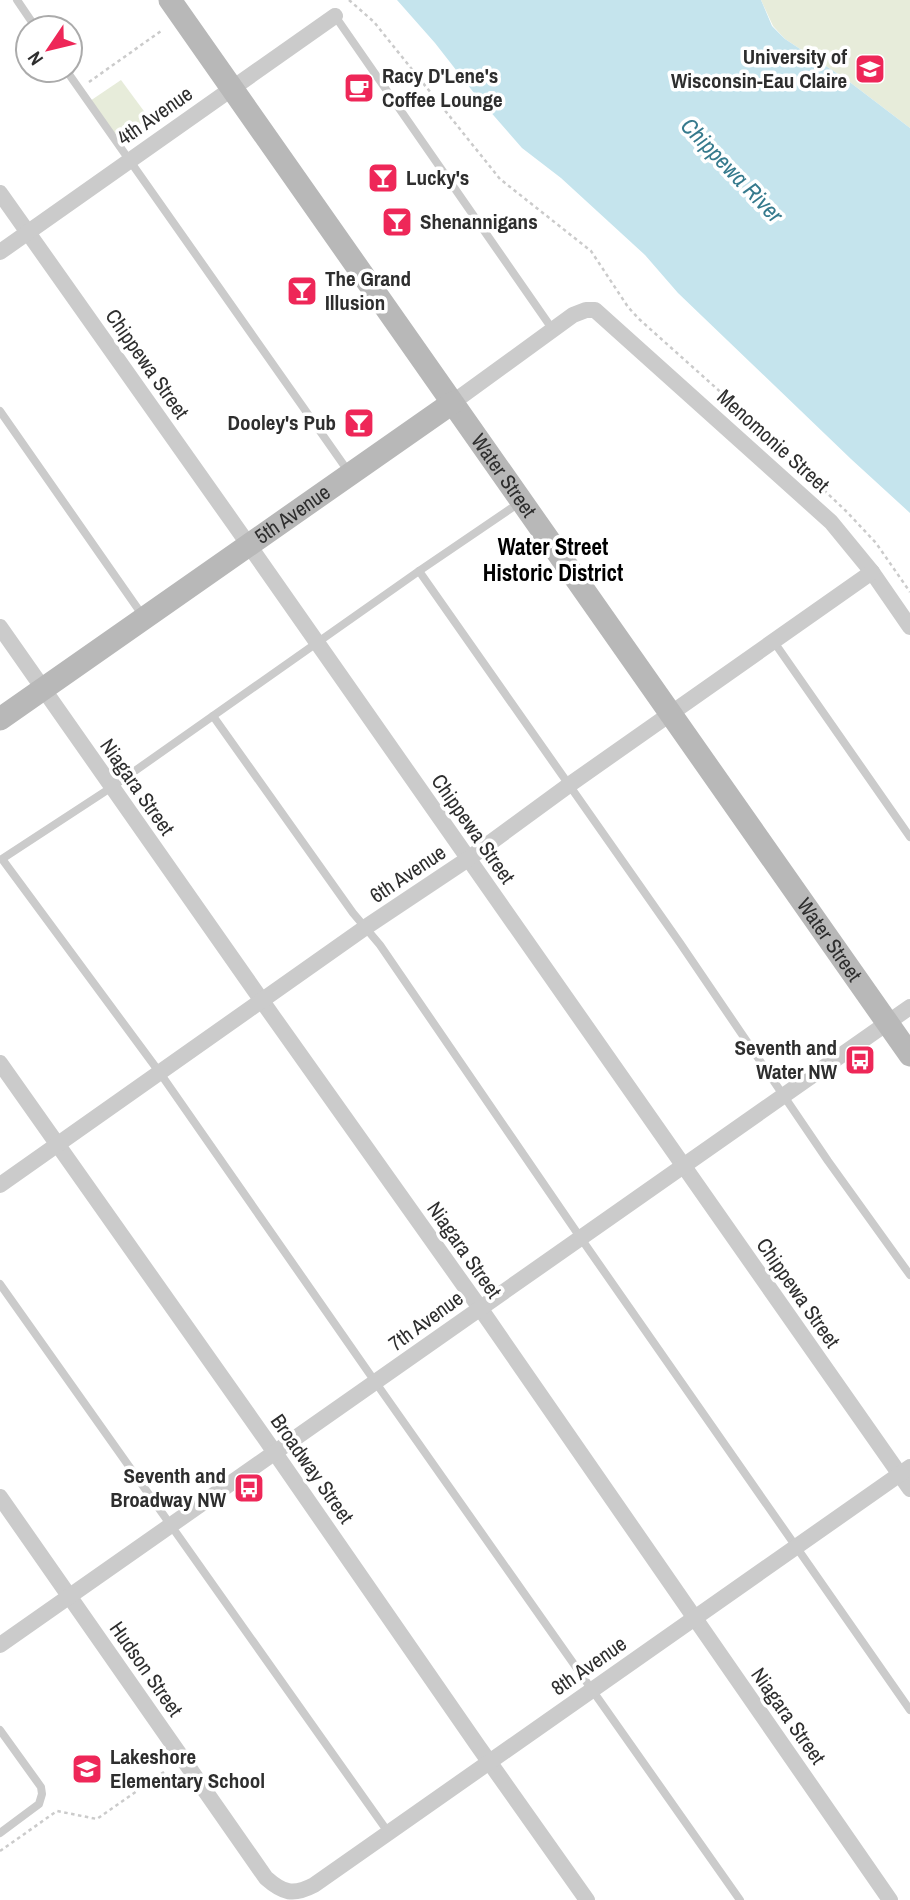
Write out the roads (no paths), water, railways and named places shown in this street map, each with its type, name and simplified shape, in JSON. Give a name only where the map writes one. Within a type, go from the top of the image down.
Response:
[{"type":"main road","name":"Water Street","points":[[170,0],[910,1055]]},
{"type":"main road","name":"5th Avenue","points":[[0,719],[452,403]]},
{"type":"street","name":"4th Avenue","points":[[0,252],[335,16]]},
{"type":"street","name":"Chippewa Street","points":[[0,193],[683,1166],[905,1470],[910,1489]]},
{"type":"street","name":"5th Avenue","points":[[452,403],[572,315],[586,310]]},
{"type":"street","name":"Menomonie Street","points":[[586,310],[595,310],[605,318],[831,522],[872,572],[910,627]]},
{"type":"street","name":"6th Avenue","points":[[0,1185],[468,859],[872,572]]},
{"type":"street","name":"Niagara Street","points":[[0,627],[480,1308],[890,1900]]},
{"type":"street","name":"7th Avenue","points":[[0,1646],[910,1007]]},
{"type":"street","name":"Broadway Street","points":[[0,1063],[587,1900]]},
{"type":"street","name":"8th Avenue","points":[[288,1892],[302,1891],[314,1885],[905,1470]]},
{"type":"street","name":"Hudson Street","points":[[0,1497],[266,1878],[288,1892]]},
{"type":"lane","points":[[335,16],[553,330]]},
{"type":"lane","points":[[76,84],[350,474]]},
{"type":"lane","points":[[0,411],[144,618]]},
{"type":"lane","points":[[522,501],[112,787],[1,858],[160,1073],[740,1900]]},
{"type":"lane","points":[[419,571],[910,1275]]},
{"type":"lane","points":[[774,642],[910,837]]},
{"type":"lane","points":[[213,716],[345,902],[380,945],[910,1710]]},
{"type":"lane","points":[[0,1284],[388,1832]]},
{"type":"lane","points":[[0,1730],[41,1787],[42,1794],[39,1804],[0,1833]]},
{"type":"water","name":"Chippewa River","points":[[397,0],[761,0],[772,26],[785,39],[847,80],[910,128],[910,513],[678,293],[645,255],[561,178],[522,148]]},
{"type":"place","name":"University of Wisconsin-Eau Claire","points":[[870,69]]},
{"type":"place","name":"Racy D'Lene's Coffee Lounge","points":[[359,88]]},
{"type":"place","name":"Lucky's","points":[[383,178]]},
{"type":"place","name":"Shenannigans","points":[[397,222]]},
{"type":"place","name":"The Grand Illusion","points":[[302,291]]},
{"type":"place","name":"Dooley's Pub","points":[[359,423]]},
{"type":"place","name":"Seventh and Water NW","points":[[860,1060]]},
{"type":"place","name":"Seventh and Broadway NW","points":[[249,1488]]},
{"type":"place","name":"Lakeshore Elementary School","points":[[87,1769]]},
{"type":"district","name":"Water Street Historic District","points":[[553,560]]}]
